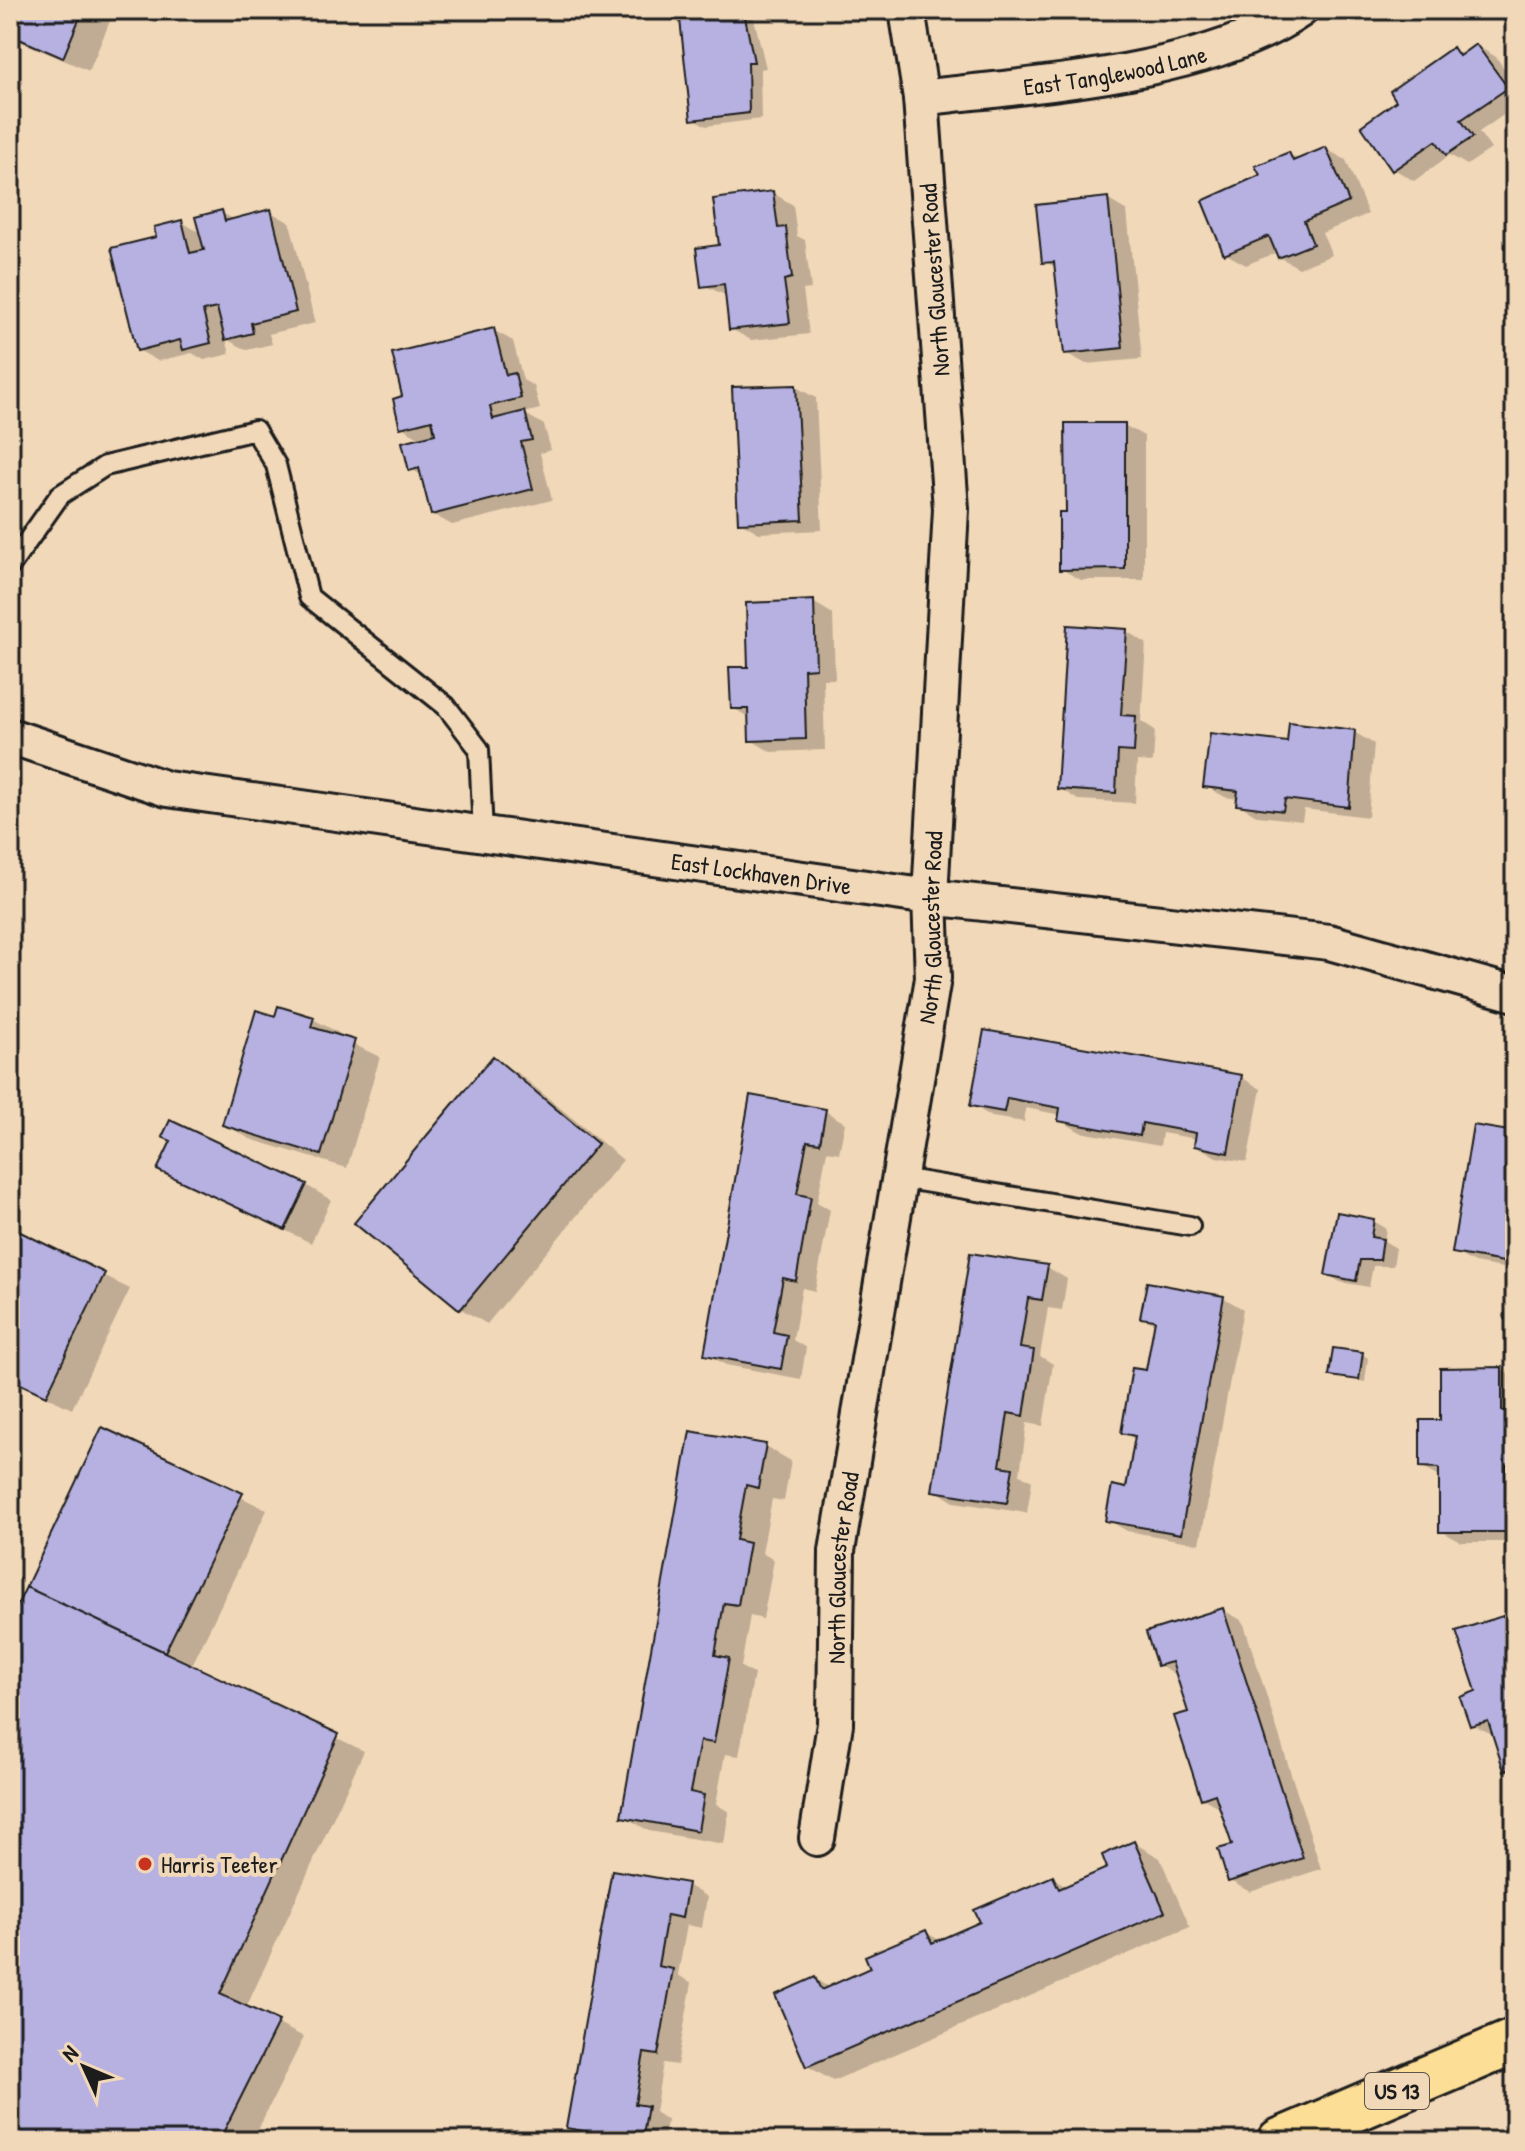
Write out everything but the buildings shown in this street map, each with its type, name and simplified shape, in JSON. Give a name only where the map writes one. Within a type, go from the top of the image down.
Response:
[{"type":"highway","name":"US 13","points":[[1280,2141],[1515,2041]]},
{"type":"street","name":"North Gloucester Road","points":[[817,1838],[835,1724],[837,1551],[933,978],[930,897],[951,509],[921,98],[907,10]]},
{"type":"street","name":"East Tanglewood Lane","points":[[921,98],[1114,73],[1210,52],[1300,10]]},
{"type":"street","name":"East Lockhaven Drive","points":[[10,736],[167,789],[930,897],[1329,942],[1515,994]]},
{"type":"lane","points":[[10,566],[60,495],[105,466],[255,430],[276,465],[309,597],[446,706],[479,749],[483,834]]},
{"type":"lane","points":[[900,1178],[1190,1226]]},
{"type":"place","name":"Harris Teeter","points":[[145,1864]]}]
